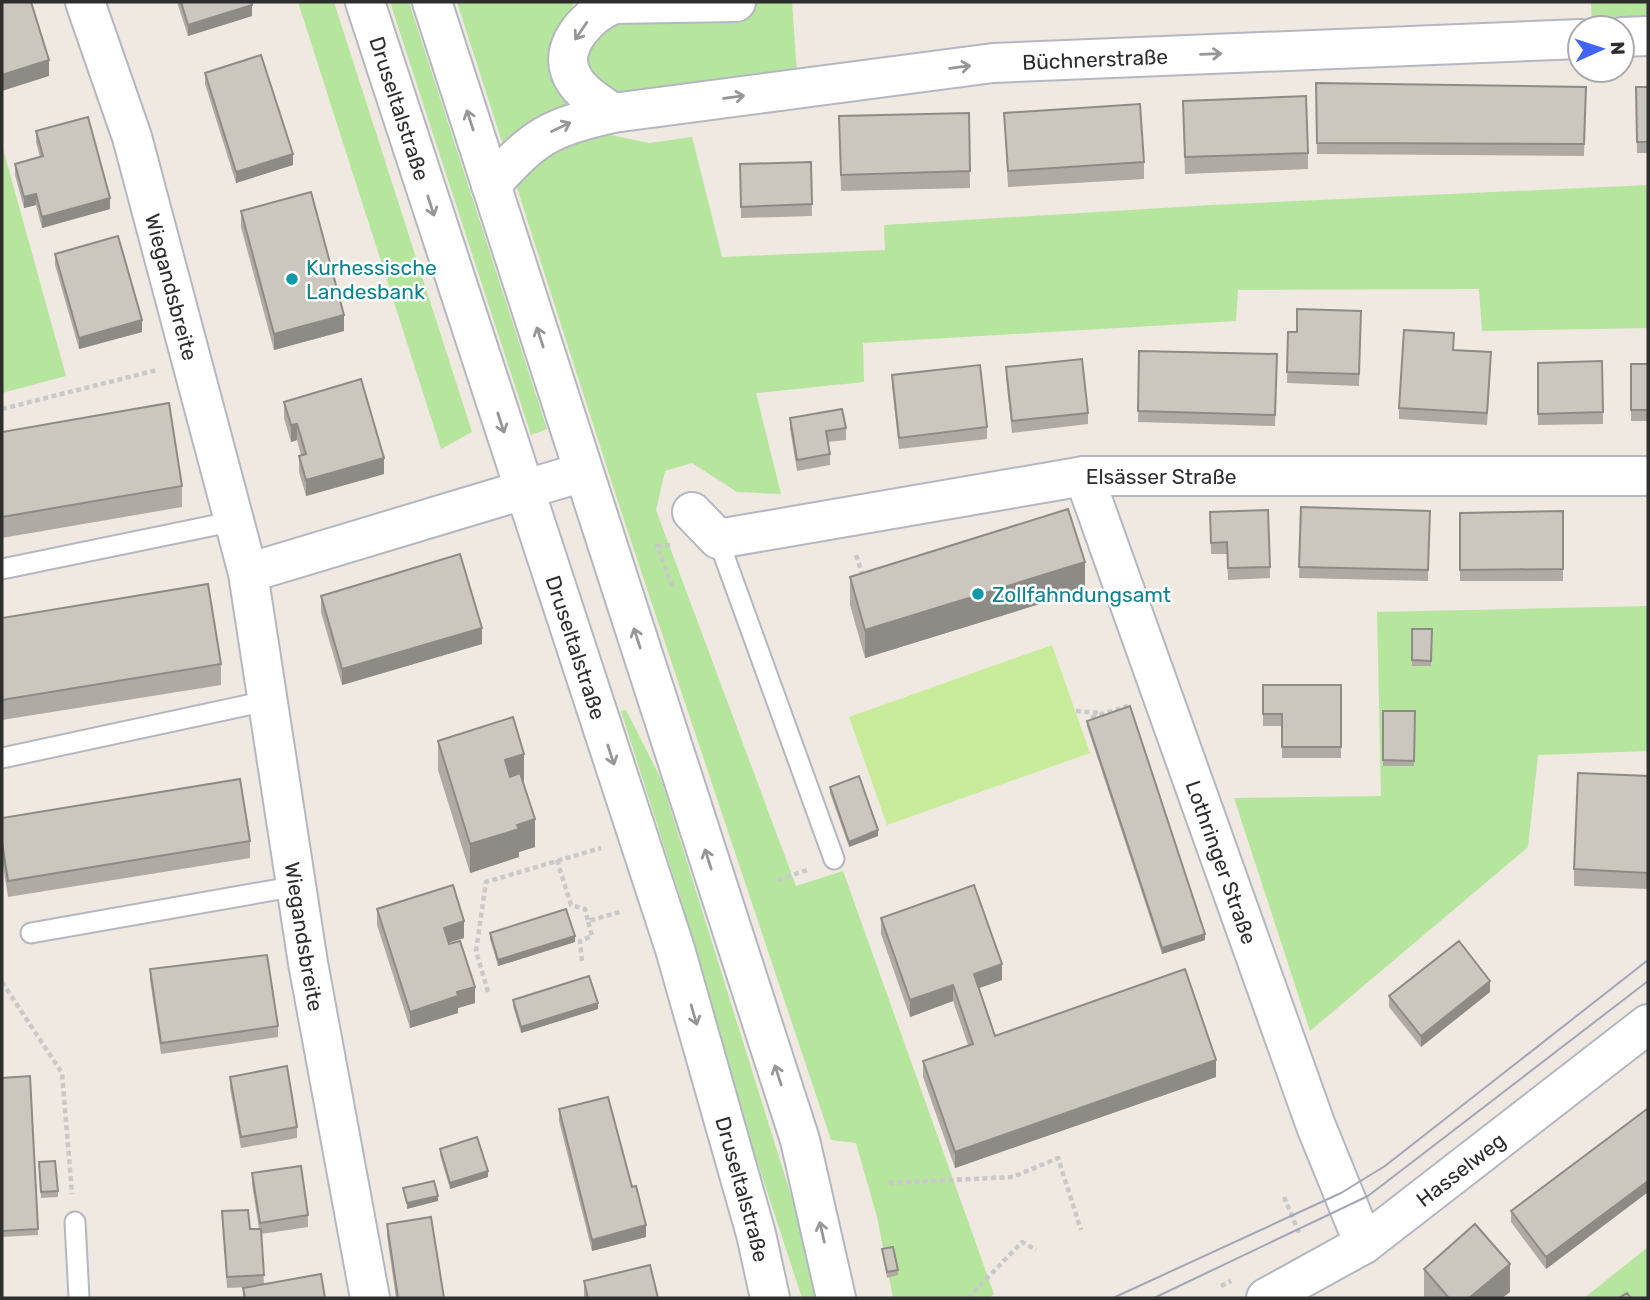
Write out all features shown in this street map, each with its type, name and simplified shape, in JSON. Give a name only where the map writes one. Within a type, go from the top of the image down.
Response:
[{"type":"street","name":"Wiegandsbreite","points":[[85,2],[132,137],[248,573],[308,963],[370,1298]]},
{"type":"street","name":"Druseltalstraße","points":[[365,2],[675,949],[756,1234],[770,1298]]},
{"type":"street","points":[[432,2],[800,1140],[836,1298]]},
{"type":"street","points":[[612,113],[578,86],[569,70],[570,50],[579,31],[598,10],[614,4],[736,2]]},
{"type":"street","name":"Büchnerstraße","points":[[491,185],[526,146],[567,123],[612,113],[993,63],[1566,40]]},
{"type":"street","points":[[248,573],[583,472]]},
{"type":"street","name":"Elsässer Straße","points":[[718,539],[1084,476],[1648,476]]},
{"type":"street","name":"Lothringer Straße","points":[[1084,476],[1315,1126],[1364,1244]]},
{"type":"street","points":[[692,512],[718,539]]},
{"type":"street","name":"Hasselweg","points":[[1266,1298],[1364,1244],[1648,1024]]},
{"type":"lane","points":[[2,569],[235,521]]},
{"type":"lane","points":[[718,539],[835,859]]},
{"type":"lane","points":[[2,758],[266,701]]},
{"type":"lane","points":[[31,933],[297,886]]},
{"type":"lane","points":[[75,1222],[79,1298]]},
{"type":"path","points":[[2,409],[192,361]]},
{"type":"path","points":[[844,517],[867,587]]},
{"type":"path","points":[[1076,711],[1107,713]]},
{"type":"path","points":[[488,992],[476,951],[486,883],[601,848]]},
{"type":"path","points":[[557,860],[571,905],[585,909],[592,936],[580,940],[582,961]]},
{"type":"path","points":[[588,921],[620,912]]},
{"type":"path","points":[[2,982],[62,1073],[75,1222]]},
{"type":"path","points":[[889,1183],[1013,1177],[1058,1158],[1081,1230]]},
{"type":"path","points":[[968,1298],[1022,1242],[1036,1250]]},
{"type":"green space","points":[[298,2],[334,2],[472,432],[441,449]]},
{"type":"green space","points":[[390,2],[409,2],[547,429],[531,435]]},
{"type":"green space","points":[[457,2],[574,2],[555,49],[606,134],[649,143],[692,137],[722,257],[885,250],[884,225],[1211,205],[1648,185],[1648,328],[1482,331],[1479,289],[1238,290],[1236,321],[863,343],[864,382],[756,393],[781,494],[737,492],[692,463],[665,471],[656,510],[796,886],[843,871],[994,1294],[988,1298],[893,1298],[877,1217],[856,1143],[831,1140],[621,511]]},
{"type":"green space","points":[[736,2],[792,2],[798,88],[613,113],[570,50],[598,10]]},
{"type":"green space","points":[[1591,2],[1648,2],[1648,36],[1636,32],[1636,14],[1591,14]]},
{"type":"green space","points":[[2,145],[66,376],[2,393]]},
{"type":"green space","points":[[1648,606],[1648,751],[1538,755],[1528,847],[1310,1031],[1234,798],[1381,796],[1377,612]]},
{"type":"green space","points":[[1052,645],[1090,753],[887,825],[849,717]]},
{"type":"green space","points":[[626,710],[661,779],[809,1253],[818,1298],[802,1298],[742,1115],[682,903],[621,711]]},
{"type":"green space","points":[[1648,1247],[1648,1298],[1584,1298]]},
{"type":"building","points":[[2,2],[31,2],[49,60],[2,75]]},
{"type":"building","points":[[181,2],[251,2],[252,5],[188,25]]},
{"type":"building","points":[[261,55],[293,154],[236,172],[205,73]]},
{"type":"building","points":[[1316,83],[1586,87],[1584,144],[1317,143]]},
{"type":"building","points":[[1636,87],[1648,87],[1648,142],[1637,142]]},
{"type":"building","points":[[1306,96],[1308,153],[1185,157],[1183,101]]},
{"type":"building","points":[[1140,104],[1144,162],[1008,171],[1004,113]]},
{"type":"building","points":[[969,113],[970,171],[841,175],[839,116]]},
{"type":"building","points":[[88,117],[110,198],[42,217],[36,194],[24,197],[15,164],[43,156],[36,131]]},
{"type":"building","points":[[811,162],[812,204],[741,207],[740,164]]},
{"type":"building","name":"Kurhessische Landesbank","points":[[311,192],[344,315],[274,334],[241,211]]},
{"type":"building","points":[[118,236],[142,320],[79,338],[55,254]]},
{"type":"building","points":[[1297,309],[1361,311],[1359,374],[1287,372],[1288,332],[1297,332]]},
{"type":"building","points":[[1404,330],[1454,333],[1453,350],[1491,352],[1487,413],[1399,408]]},
{"type":"building","points":[[1139,351],[1277,354],[1275,415],[1138,411]]},
{"type":"building","points":[[1082,359],[1088,413],[1012,421],[1006,367]]},
{"type":"building","points":[[1602,361],[1603,412],[1538,414],[1538,363]]},
{"type":"building","points":[[1631,364],[1648,364],[1648,410],[1631,410]]},
{"type":"building","points":[[980,365],[987,427],[899,438],[892,375]]},
{"type":"building","points":[[361,379],[384,458],[306,480],[299,456],[306,454],[297,424],[291,425],[284,402]]},
{"type":"building","points":[[169,403],[182,486],[2,517],[2,432]]},
{"type":"building","points":[[842,409],[846,428],[826,431],[830,454],[797,460],[790,418]]},
{"type":"building","points":[[1301,507],[1430,511],[1428,570],[1299,567]]},
{"type":"building","points":[[1068,509],[1085,562],[865,630],[850,577]]},
{"type":"building","points":[[1268,510],[1270,567],[1228,568],[1227,542],[1211,543],[1210,512]]},
{"type":"building","points":[[1563,511],[1563,569],[1460,570],[1460,513]]},
{"type":"building","points":[[460,554],[482,628],[342,669],[321,596]]},
{"type":"building","points":[[208,584],[221,664],[2,700],[2,618]]},
{"type":"building","points":[[1412,629],[1432,629],[1431,661],[1412,660]]},
{"type":"building","points":[[1263,685],[1341,685],[1341,747],[1282,747],[1282,714],[1263,714]]},
{"type":"building","points":[[1130,706],[1205,934],[1162,948],[1087,721]]},
{"type":"building","points":[[1383,711],[1415,711],[1414,761],[1383,760]]},
{"type":"building","points":[[513,717],[524,754],[505,760],[510,777],[520,773],[535,819],[517,825],[519,829],[470,844],[438,741]]},
{"type":"building","points":[[1578,773],[1648,776],[1648,873],[1574,869]]},
{"type":"building","points":[[859,776],[878,830],[849,842],[830,787]]},
{"type":"building","points":[[240,779],[250,841],[8,881],[2,842],[2,818]]},
{"type":"building","points":[[453,885],[464,921],[444,928],[449,944],[460,941],[475,987],[457,992],[458,996],[410,1012],[377,909]]},
{"type":"building","points":[[974,885],[1002,964],[974,974],[995,1036],[1185,969],[1216,1060],[955,1152],[923,1061],[973,1044],[953,985],[910,1000],[881,918]]},
{"type":"building","points":[[566,909],[575,936],[498,960],[490,933]]},
{"type":"building","points":[[1459,941],[1490,981],[1421,1036],[1389,996]]},
{"type":"building","points":[[267,955],[278,1026],[161,1043],[150,969]]},
{"type":"building","points":[[589,976],[598,1003],[521,1027],[513,1000]]},
{"type":"building","points":[[287,1066],[297,1127],[241,1137],[230,1077]]},
{"type":"building","points":[[30,1076],[38,1229],[2,1231],[2,1078]]},
{"type":"building","points":[[608,1097],[632,1187],[636,1186],[646,1225],[592,1240],[559,1109]]},
{"type":"building","points":[[1647,1109],[1648,1181],[1546,1257],[1511,1211]]},
{"type":"building","points":[[477,1137],[488,1171],[450,1183],[440,1149]]},
{"type":"building","points":[[55,1161],[58,1191],[41,1192],[39,1162]]},
{"type":"building","points":[[301,1166],[308,1215],[260,1223],[252,1173]]},
{"type":"building","points":[[434,1181],[438,1196],[407,1203],[403,1188]]},
{"type":"building","points":[[248,1210],[250,1229],[261,1229],[264,1275],[227,1277],[222,1211]]},
{"type":"building","points":[[431,1217],[444,1298],[398,1298],[387,1224]]},
{"type":"building","points":[[1475,1224],[1510,1264],[1469,1298],[1449,1298],[1424,1269]]},
{"type":"building","points":[[893,1247],[898,1270],[887,1272],[882,1249]]},
{"type":"building","points":[[650,1265],[658,1298],[588,1298],[584,1281]]},
{"type":"building","points":[[321,1274],[325,1298],[245,1298],[243,1288]]},
{"type":"tram line","points":[[1113,1298],[1341,1193],[1385,1166],[1648,960]]},
{"type":"tram line","points":[[1154,1298],[1368,1196],[1648,981]]},
{"type":"place","name":"Kurhessische Landesbank","points":[[292,279]]},
{"type":"place","name":"Zollfahndungsamt","points":[[978,594]]}]
